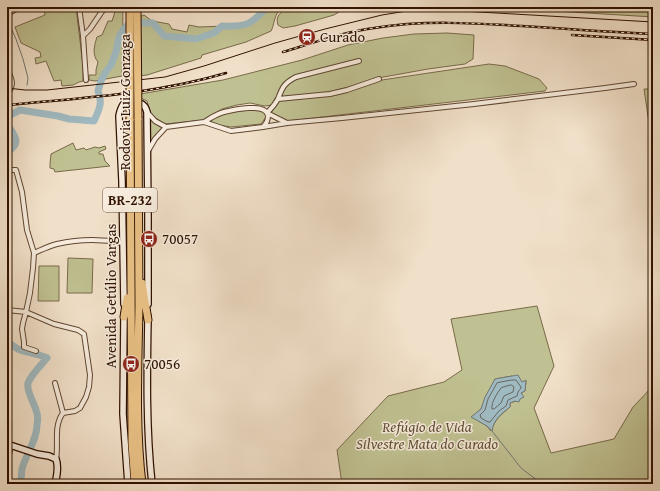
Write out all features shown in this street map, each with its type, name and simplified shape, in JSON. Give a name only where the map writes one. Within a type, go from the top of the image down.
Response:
[{"type":"highway","name":"Rodovia Luiz Gonzaga","points":[[130,7],[139,259],[138,374],[139,435],[142,484]]},
{"type":"highway","name":"Rodovia Luiz Gonzaga","points":[[135,484],[132,444],[130,282],[138,7]]},
{"type":"highway","points":[[139,259],[148,320]]},
{"type":"highway","points":[[124,317],[130,282]]},
{"type":"street","points":[[7,14],[20,7]]},
{"type":"street","points":[[79,7],[84,36],[86,80]]},
{"type":"street","points":[[84,36],[105,7]]},
{"type":"street","points":[[267,112],[274,105],[284,86],[289,80],[359,61]]},
{"type":"street","points":[[7,69],[12,80],[11,88],[7,94]]},
{"type":"street","points":[[278,99],[330,94],[379,80]]},
{"type":"street","points":[[204,122],[231,131],[287,123],[474,104],[634,84]]},
{"type":"street","name":"Avenida Getúlio Vargas","points":[[128,484],[123,414],[124,317],[120,110],[121,106],[125,102],[136,102],[143,104],[147,112]]},
{"type":"street","points":[[147,112],[155,121],[166,127],[204,122],[215,115],[224,112],[256,108],[265,110],[287,123]]},
{"type":"street","points":[[147,112],[147,413],[152,484]]},
{"type":"street","points":[[263,127],[268,119],[267,112]]},
{"type":"street","points":[[148,151],[154,139],[166,127]]},
{"type":"street","points":[[7,170],[16,170],[22,192],[27,230],[34,253],[33,268],[22,329],[24,347],[36,351]]},
{"type":"street","points":[[34,253],[57,244],[70,242],[94,240],[123,243]]},
{"type":"street","points":[[7,310],[26,312],[54,324],[78,330],[84,334],[90,375],[89,387],[80,408],[63,414],[59,420],[55,484]]},
{"type":"street","points":[[55,383],[63,414]]},
{"type":"street","points":[[7,465],[9,444],[36,454],[49,456],[56,459]]},
{"type":"green space","points":[[44,7],[76,7],[83,66],[83,81],[73,85],[62,86],[61,80],[54,81],[46,61],[36,64],[35,58],[41,57],[40,52],[21,43],[15,27],[45,15]]},
{"type":"green space","points":[[116,7],[123,7],[122,76],[95,81],[89,80],[89,75],[96,75],[98,62],[94,50],[97,37],[102,35],[108,21],[112,21]]},
{"type":"green space","points":[[267,7],[285,7],[277,13],[271,31],[246,42],[202,55],[201,58],[147,75],[139,76],[139,17],[144,15],[152,21],[169,24],[172,29],[187,32],[189,25],[199,27],[247,25],[255,20]]},
{"type":"green space","points":[[288,7],[343,7],[342,10],[334,15],[283,28],[278,25],[277,19],[279,14]]},
{"type":"green space","points":[[554,7],[653,7],[653,17],[555,11]]},
{"type":"green space","points":[[447,33],[474,35],[473,59],[465,64],[378,78],[329,92],[275,98],[272,105],[265,106],[250,103],[237,105],[222,109],[204,120],[165,124],[151,115],[147,101],[141,98],[140,94],[223,80],[302,60],[348,45],[383,38],[414,34]]},
{"type":"green space","points":[[489,64],[505,66],[539,79],[547,88],[545,91],[288,121],[271,113],[279,101],[348,91],[382,80]]},
{"type":"green space","points":[[644,89],[653,89],[653,150]]},
{"type":"green space","points":[[256,109],[263,111],[266,115],[261,124],[231,127],[219,125],[210,121],[224,113]]},
{"type":"green space","points":[[148,115],[157,125],[163,128],[148,147]]},
{"type":"green space","points":[[73,143],[76,150],[84,148],[86,150],[105,146],[106,149],[99,152],[99,154],[103,154],[105,161],[110,166],[55,172],[54,169],[50,168],[51,154]]},
{"type":"green space","points":[[68,258],[93,259],[92,293],[67,293]]},
{"type":"green space","points":[[39,266],[59,266],[59,301],[38,301]]},
{"type":"green space","name":"Refúgio de Vida Silvestre Mata do Curado","points":[[537,306],[554,366],[534,408],[551,453],[614,439],[633,407],[653,386],[653,484],[342,484],[337,450],[388,396],[444,382],[462,370],[451,319]],"holes":[[[512,376],[522,382],[526,381],[525,391],[521,393],[519,400],[510,403],[510,407],[496,420],[491,431],[487,426],[472,417],[481,409],[495,379]]]},
{"type":"water","points":[[518,375],[522,382],[526,380],[525,391],[521,393],[524,397],[520,399],[519,402],[515,401],[510,403],[510,407],[496,420],[492,431],[487,426],[471,417],[481,409],[485,397],[495,379]]},
{"type":"waterway","points":[[7,118],[20,110],[69,119],[94,121],[100,106],[98,91],[101,81],[111,65],[116,52],[119,37],[130,22],[153,23],[164,36],[196,39],[214,33],[222,26],[248,24],[257,18],[267,7]]},
{"type":"waterway","points":[[7,19],[23,59],[28,78],[27,85]]},
{"type":"waterway","points":[[7,124],[16,139],[15,145],[7,152]]},
{"type":"waterway","points":[[7,342],[18,349],[47,358],[34,373],[28,383],[29,393],[35,407],[38,421],[37,431],[22,469],[20,484]]},
{"type":"waterway","points":[[492,431],[521,468],[542,484]]},
{"type":"tram line","points":[[7,88],[47,90],[165,77],[325,29],[382,15],[413,10],[444,10],[653,22]]},
{"type":"railway","points":[[283,52],[351,32],[392,25],[429,23],[485,24],[653,34]]},
{"type":"railway","points":[[572,35],[653,40]]},
{"type":"railway","points":[[7,105],[145,91],[226,73]]},
{"type":"place","name":"Curado","points":[[307,37]]},
{"type":"place","name":"70057","points":[[149,239]]},
{"type":"place","name":"70056","points":[[131,364]]}]
